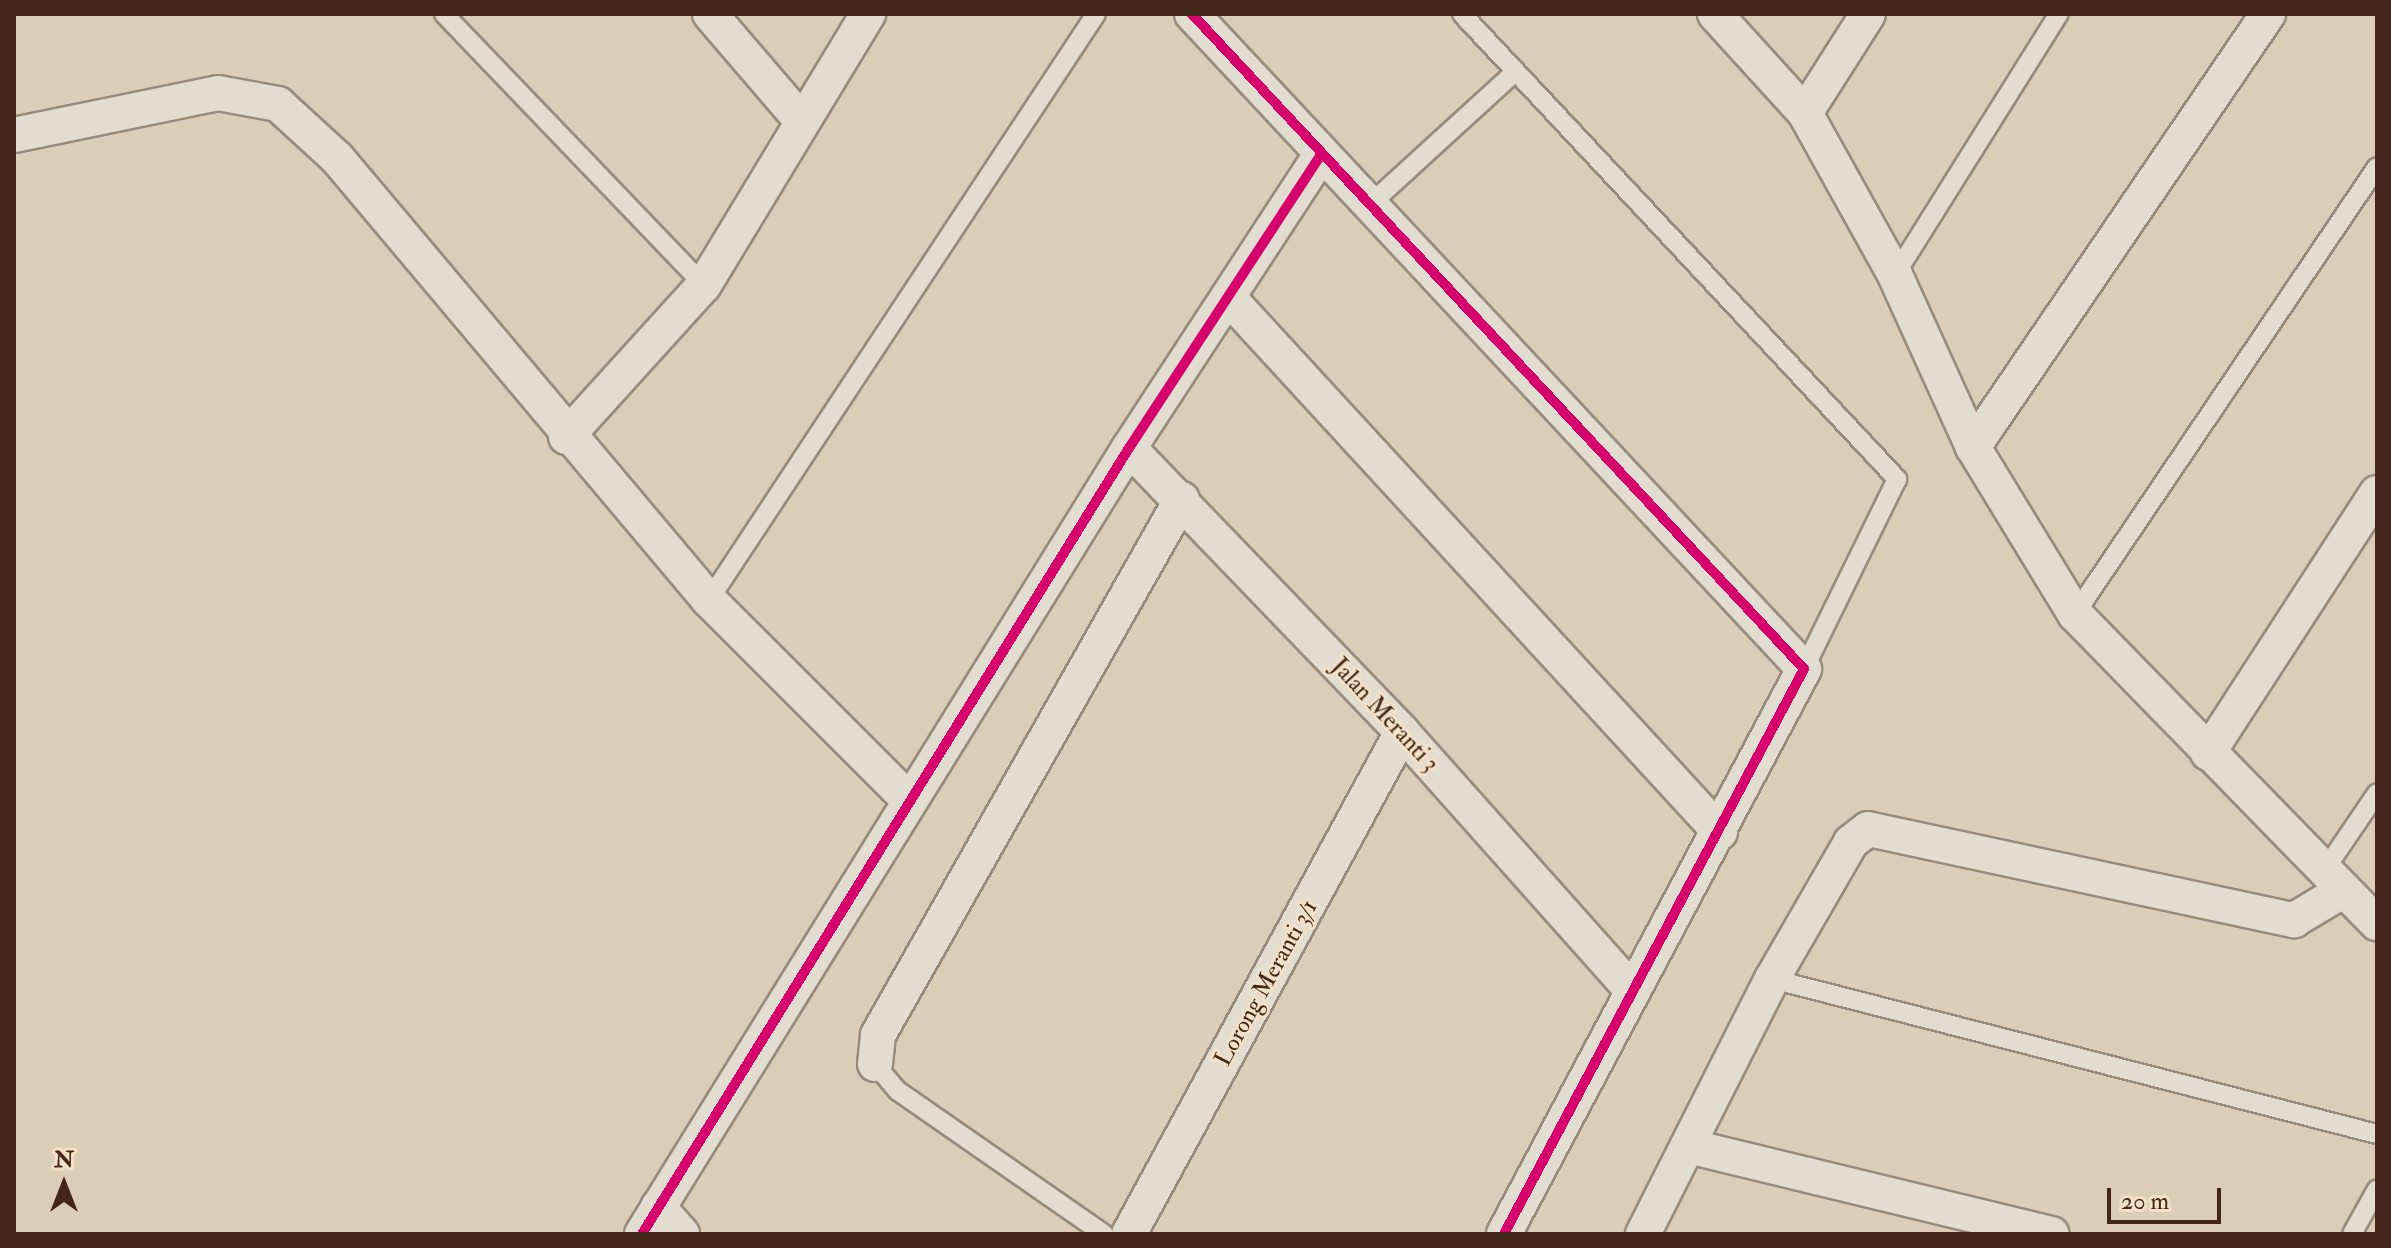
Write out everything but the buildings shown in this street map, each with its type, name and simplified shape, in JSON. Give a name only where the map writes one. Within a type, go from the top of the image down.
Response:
[{"type":"street","points":[[710,14],[801,120]]},
{"type":"street","points":[[566,437],[704,285],[801,120],[868,14]]},
{"type":"street","points":[[1192,14],[1366,208],[1804,669],[1504,1234]]},
{"type":"street","points":[[1715,14],[1805,113],[1895,275],[1973,447],[2075,614],[2377,923]]},
{"type":"street","points":[[1805,113],[1868,14]]},
{"type":"street","points":[[1973,447],[2268,14]]},
{"type":"street","points":[[14,135],[218,93],[278,104],[337,158],[566,437],[709,600],[909,800]]},
{"type":"street","points":[[682,1234],[650,1221],[1129,448],[1320,156]]},
{"type":"street","points":[[1228,297],[1720,832]]},
{"type":"street","name":"Jalan Meranti 3","points":[[1129,448],[1182,499],[1402,732],[1633,991]]},
{"type":"street","points":[[2208,753],[2377,493]]},
{"type":"street","points":[[875,1064],[878,1035],[1182,499]]},
{"type":"street","name":"Lorong Meranti 3/1","points":[[1129,1234],[1402,732]]},
{"type":"street","points":[[1643,1234],[1772,979],[1851,842],[1868,829],[2294,920],[2334,881]]},
{"type":"street","points":[[1688,1146],[2052,1234]]},
{"type":"lane","points":[[444,14],[704,285]]},
{"type":"lane","points":[[709,600],[1096,14]]},
{"type":"lane","points":[[1462,14],[1897,479],[1804,669]]},
{"type":"lane","points":[[1895,275],[2059,14]]},
{"type":"lane","points":[[1366,208],[1515,72]]},
{"type":"lane","points":[[2075,614],[2377,167]]},
{"type":"lane","points":[[2334,881],[2377,793]]},
{"type":"lane","points":[[1772,979],[2377,1134]]},
{"type":"lane","points":[[875,1064],[898,1091],[1104,1234]]},
{"type":"lane","points":[[2352,1234],[2377,1189]]},
{"type":"cycle path","points":[[1192,14],[1804,669],[1504,1234]]},
{"type":"cycle path","points":[[642,1234],[1129,448],[1320,156]]}]
